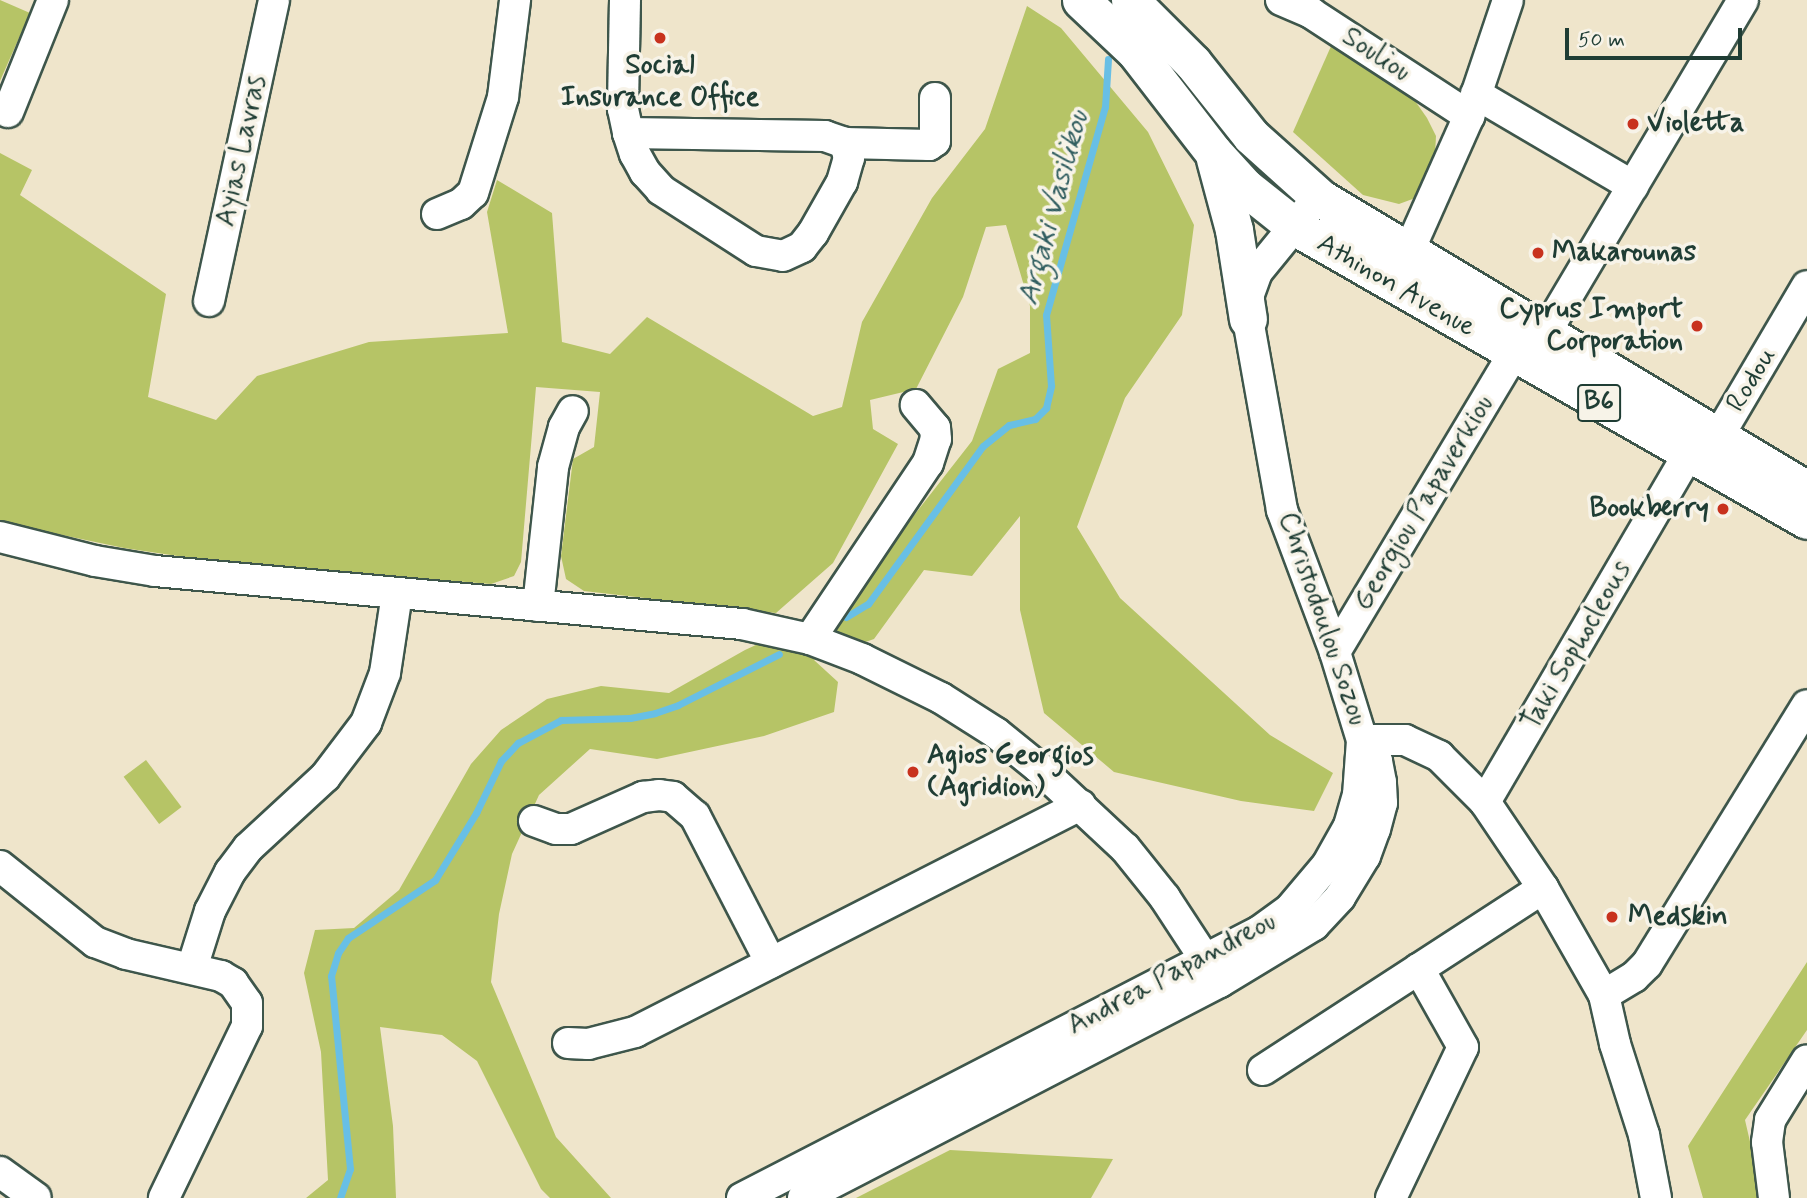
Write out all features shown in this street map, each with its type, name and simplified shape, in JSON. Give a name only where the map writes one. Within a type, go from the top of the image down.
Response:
[{"type":"main road","name":"Athinon Avenue","points":[[1081,0],[1135,51],[1213,152],[1245,187],[1294,226],[1546,332],[1807,520]]},
{"type":"main road","name":"Athinon Avenue","points":[[1139,5],[1193,63],[1251,136],[1401,269],[1513,354],[1703,446],[1807,490]]},
{"type":"main road","points":[[1213,152],[1234,230],[1248,318]]},
{"type":"street","points":[[8,112],[52,0]]},
{"type":"street","name":"Ayias Lavras","points":[[209,301],[274,0]]},
{"type":"street","points":[[437,214],[461,204],[473,193],[503,97],[515,0]]},
{"type":"street","points":[[625,0],[621,86],[628,132],[645,172],[661,190],[756,251],[783,256],[802,247],[842,182],[849,158],[845,143]]},
{"type":"street","name":"Souliou","points":[[1281,0],[1314,6],[1473,105],[1633,186]]},
{"type":"street","points":[[1401,269],[1473,105],[1508,0]]},
{"type":"street","points":[[1546,332],[1743,0]]},
{"type":"street","points":[[628,132],[825,136],[845,143],[929,145],[935,141],[935,98]]},
{"type":"street","name":"Christodoulou Sozou","points":[[1320,198],[1257,272],[1249,294],[1248,318],[1282,510],[1335,652],[1362,740],[1405,740],[1439,756],[1485,802],[1543,888],[1604,995],[1615,1044],[1644,1135],[1656,1198]]},
{"type":"street","name":"Rodou","points":[[1703,446],[1807,286]]},
{"type":"street","name":"Georgiou Papaverkiou","points":[[1335,652],[1513,354]]},
{"type":"street","points":[[810,639],[928,463],[936,439],[935,428],[916,405]]},
{"type":"street","points":[[538,606],[553,467],[564,427],[573,411]]},
{"type":"street","name":"Taki Sophocleous","points":[[1485,802],[1703,446]]},
{"type":"street","points":[[0,537],[121,567],[742,624],[810,639],[862,659],[941,698],[996,733],[1080,805],[1125,848],[1164,898],[1220,982]]},
{"type":"street","points":[[192,968],[210,911],[230,872],[248,848],[325,777],[366,723],[385,673],[397,594]]},
{"type":"street","points":[[1604,995],[1634,977],[1647,964],[1806,709]]},
{"type":"street","name":"Andrea Papandreou","points":[[742,1198],[1099,1015],[1203,957],[1275,921],[1300,899],[1321,873],[1349,826],[1360,785],[1362,740]]},
{"type":"street","name":"Andrea Papandreou","points":[[803,1198],[1220,982],[1314,925],[1340,897],[1354,876],[1365,856],[1382,803],[1377,761],[1362,740]]},
{"type":"street","points":[[534,821],[556,829],[572,829],[643,797],[659,794],[673,797],[695,816],[771,963]]},
{"type":"street","points":[[568,1043],[588,1044],[635,1032],[1080,805]]},
{"type":"street","points":[[0,866],[95,942],[126,954],[221,975],[233,983],[247,1003],[247,1026],[164,1198]]},
{"type":"street","points":[[1263,1070],[1543,888]]},
{"type":"street","points":[[1391,1198],[1462,1047],[1419,969]]},
{"type":"street","points":[[1774,1198],[1767,1142],[1770,1120],[1807,1060]]},
{"type":"street","points":[[0,1172],[36,1198]]},
{"type":"green space","points":[[0,0],[30,13],[0,81]]},
{"type":"green space","points":[[1027,6],[1061,28],[1148,132],[1194,225],[1182,315],[1125,398],[1077,527],[1120,598],[1270,735],[1333,773],[1314,811],[1241,801],[1114,772],[1044,713],[1020,610],[1020,516],[972,576],[924,570],[874,639],[814,660],[838,682],[834,712],[764,736],[657,759],[590,749],[539,795],[512,854],[499,914],[491,982],[556,1137],[611,1198],[550,1198],[541,1189],[477,1061],[442,1035],[380,1027],[393,1126],[396,1198],[306,1198],[328,1180],[321,1052],[304,973],[315,930],[354,928],[399,890],[471,764],[501,730],[547,699],[601,686],[669,693],[745,650],[844,605],[972,441],[998,369],[1030,353],[1030,306],[1006,225],[986,227],[963,297],[916,389],[870,400],[873,429],[898,444],[833,563],[776,613],[584,591],[566,579],[561,556],[573,459],[594,447],[600,392],[536,387],[521,562],[514,576],[491,584],[218,562],[124,548],[0,522],[0,153],[32,170],[20,195],[166,294],[148,397],[216,420],[257,376],[369,342],[508,333],[487,212],[497,180],[552,213],[562,342],[610,354],[647,317],[813,416],[842,407],[862,322],[932,198],[985,129]]},
{"type":"green space","points":[[1332,44],[1406,88],[1427,118],[1436,136],[1434,173],[1418,197],[1399,204],[1363,195],[1293,132]]},
{"type":"green space","points":[[146,760],[182,807],[159,824],[124,777]]},
{"type":"green space","points":[[1807,962],[1807,1030],[1745,1120],[1763,1198],[1703,1198],[1688,1146]]},
{"type":"green space","points":[[950,1150],[1113,1159],[1091,1198],[856,1198]]},
{"type":"waterway","name":"Argaki Vasilikou","points":[[846,617],[868,604],[983,446],[1009,425],[1035,419],[1046,408],[1051,386],[1046,315],[1105,107],[1108,59]]},
{"type":"waterway","name":"Argaki Vasilikou","points":[[340,1198],[350,1169],[331,976],[338,953],[348,938],[435,880],[476,813],[501,761],[518,743],[561,720],[630,718],[655,713],[678,705],[779,654]]},
{"type":"place","name":"Social Insurance Office","points":[[660,38]]},
{"type":"place","name":"Violetta","points":[[1633,124]]},
{"type":"place","name":"Makarounas","points":[[1538,253]]},
{"type":"place","name":"Cyprus Import Corporation","points":[[1697,326]]},
{"type":"place","name":"Bookberry","points":[[1723,509]]},
{"type":"place","name":"Agios Georgios (Agridion)","points":[[913,772]]},
{"type":"place","name":"Medskin","points":[[1612,917]]}]
